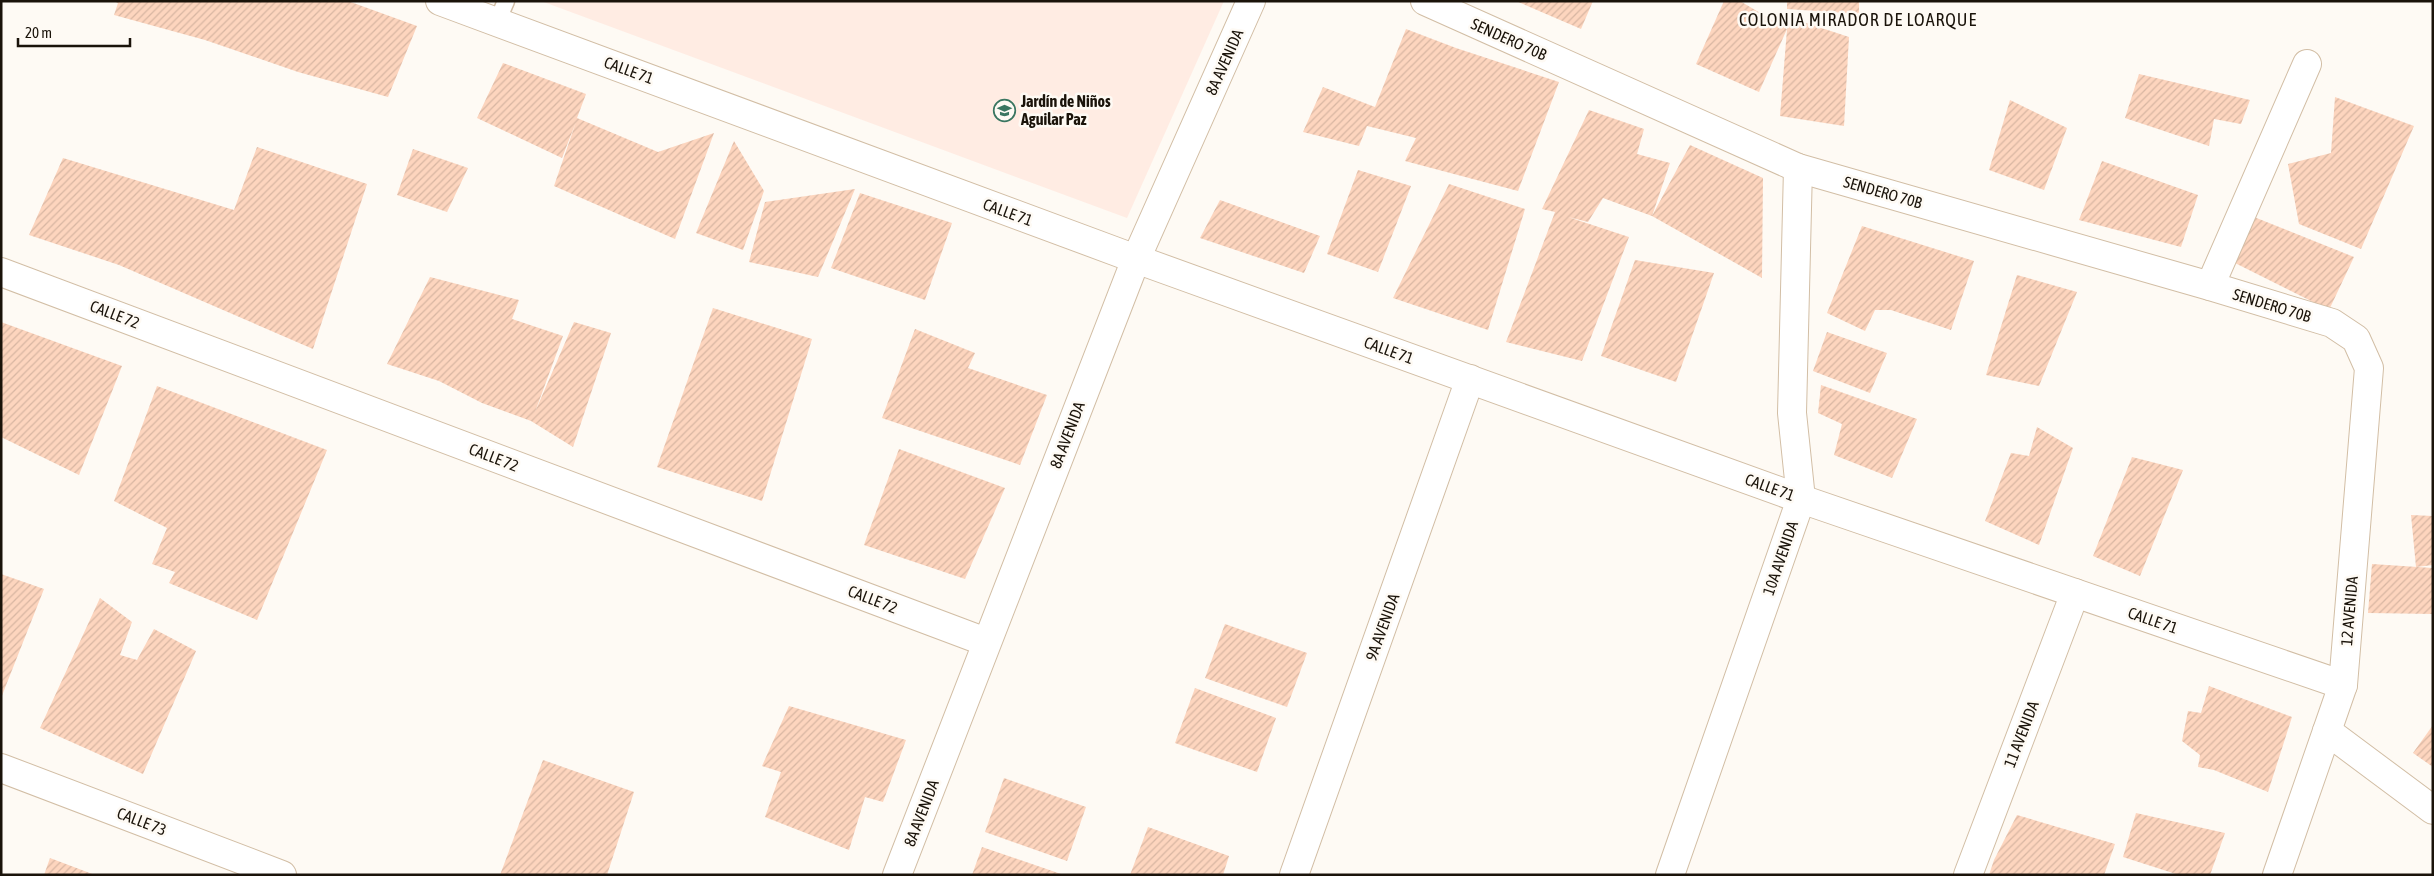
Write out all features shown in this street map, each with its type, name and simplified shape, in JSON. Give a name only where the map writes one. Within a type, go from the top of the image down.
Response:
[{"type":"street","name":"CALLE 71","points":[[440,1],[502,11],[1136,259],[1801,499],[2342,685]]},
{"type":"street","name":"8A AVENIDA","points":[[897,875],[1136,259],[1251,1]]},
{"type":"street","name":"SENDERO 70B","points":[[1425,1],[1798,168],[2210,286],[2332,324],[2356,339]]},
{"type":"street","points":[[2210,286],[2307,64]]},
{"type":"street","name":"10A AVENIDA","points":[[1670,875],[1801,499],[1792,413],[1798,168]]},
{"type":"street","name":"CALLE 72","points":[[1,272],[986,642]]},
{"type":"street","name":"12 AVENIDA","points":[[2277,875],[2342,685],[2369,368],[2356,339]]},
{"type":"street","name":"9A AVENIDA","points":[[1294,875],[1470,379]]},
{"type":"street","name":"11 AVENIDA","points":[[1968,875],[2075,593]]},
{"type":"street","points":[[2327,731],[2433,810]]},
{"type":"street","name":"CALLE 73","points":[[1,768],[282,875]]},
{"type":"shaded area","name":"Jardín de Niños Aguilar Paz","points":[[541,1],[1224,1],[1127,218]]},
{"type":"building","points":[[113,1],[348,1],[417,26],[388,97],[298,72],[205,40],[114,15],[118,3]]},
{"type":"building","points":[[1516,1],[1593,1],[1581,29]]},
{"type":"building","points":[[1724,1],[1740,1],[1787,29],[1759,92],[1696,64]]},
{"type":"building","points":[[1787,1],[1859,1],[1859,14],[1787,9]]},
{"type":"building","points":[[1788,17],[1849,37],[1844,126],[1780,116]]},
{"type":"building","points":[[1406,29],[1456,48],[1559,82],[1518,191],[1405,161],[1416,138],[1367,126],[1359,146],[1303,132],[1323,87],[1375,107]]},
{"type":"building","points":[[503,63],[586,94],[577,118],[658,152],[714,133],[675,239],[554,186],[576,122],[562,158],[477,118]]},
{"type":"building","points":[[2139,74],[2250,100],[2241,124],[2214,119],[2209,146],[2125,118]]},
{"type":"building","points":[[2335,97],[2414,126],[2361,249],[2299,224],[2288,164],[2331,153]]},
{"type":"building","points":[[2010,100],[2067,128],[2044,190],[1989,170]]},
{"type":"building","points":[[1589,110],[1644,129],[1637,154],[1670,163],[1652,216],[1603,198],[1588,222],[1568,217],[1629,237],[1582,361],[1506,342],[1555,212],[1542,209]]},
{"type":"building","points":[[734,141],[764,191],[743,250],[696,233]]},
{"type":"building","points":[[1690,145],[1763,178],[1762,278],[1652,216]]},
{"type":"building","points":[[257,147],[367,184],[313,349],[119,265],[29,235],[63,158],[234,210]]},
{"type":"building","points":[[413,149],[468,168],[447,212],[397,195]]},
{"type":"building","points":[[2102,161],[2198,195],[2181,247],[2079,220]]},
{"type":"building","points":[[1358,170],[1411,186],[1378,272],[1327,254]]},
{"type":"building","points":[[1449,184],[1525,209],[1488,330],[1393,298]]},
{"type":"building","points":[[855,189],[818,277],[749,262],[765,202]]},
{"type":"building","points":[[860,193],[952,223],[925,300],[831,268]]},
{"type":"building","points":[[1220,200],[1320,236],[1304,273],[1200,238]]},
{"type":"building","points":[[2254,217],[2354,257],[2329,310],[2235,263]]},
{"type":"building","points":[[1862,226],[1974,261],[1951,330],[1891,310],[1875,310],[1865,331],[1827,313]]},
{"type":"building","points":[[1635,260],[1714,273],[1676,382],[1601,356]]},
{"type":"building","points":[[2017,275],[2077,292],[2039,386],[1986,375]]},
{"type":"building","points":[[430,277],[519,300],[512,319],[563,336],[535,412],[574,322],[611,333],[573,447],[531,421],[482,403],[439,381],[387,364]]},
{"type":"building","points":[[713,308],[812,339],[762,501],[657,467]]},
{"type":"building","points":[[1,322],[122,366],[79,475],[1,437]]},
{"type":"building","points":[[915,329],[975,353],[968,368],[1047,395],[1020,465],[882,418]]},
{"type":"building","points":[[1827,332],[1887,353],[1870,393],[1813,371]]},
{"type":"building","points":[[1821,385],[1917,419],[1892,478],[1834,455],[1842,424],[1818,413]]},
{"type":"building","points":[[157,386],[327,450],[257,620],[169,583],[175,572],[152,564],[167,528],[114,501]]},
{"type":"building","points":[[2037,427],[2073,448],[2039,545],[1985,521],[2011,453],[2029,456]]},
{"type":"building","points":[[899,449],[1005,488],[965,579],[864,545]]},
{"type":"building","points":[[2132,457],[2183,470],[2140,576],[2093,556]]},
{"type":"building","points":[[2411,515],[2433,516],[2433,565],[2416,567]]},
{"type":"building","points":[[2372,564],[2433,568],[2433,614],[2368,613]]},
{"type":"building","points":[[1,574],[44,589],[1,698]]},
{"type":"building","points":[[100,598],[132,622],[120,655],[137,660],[154,629],[196,651],[143,774],[40,728]]},
{"type":"building","points":[[1225,624],[1307,653],[1287,707],[1205,678]]},
{"type":"building","points":[[2209,686],[2292,717],[2268,792],[2214,770],[2198,767],[2200,755],[2182,741],[2188,711],[2201,713]]},
{"type":"building","points":[[1195,688],[1276,718],[1257,772],[1175,743]]},
{"type":"building","points":[[789,706],[906,740],[883,802],[865,797],[849,850],[765,817],[781,772],[762,766]]},
{"type":"building","points":[[2433,725],[2433,767],[2413,753]]},
{"type":"building","points":[[543,760],[634,792],[607,875],[500,875]]},
{"type":"building","points":[[1004,778],[1086,807],[1067,861],[985,832]]},
{"type":"building","points":[[2136,813],[2225,833],[2210,875],[2179,875],[2123,857]]},
{"type":"building","points":[[2017,815],[2115,844],[2104,875],[1989,875],[1994,860]]},
{"type":"building","points":[[1148,827],[1229,856],[1223,875],[1130,875]]},
{"type":"building","points":[[982,847],[1061,874],[1061,875],[972,875]]},
{"type":"building","points":[[50,858],[95,875],[44,875]]},
{"type":"place","name":"Jardín de Niños Aguilar Paz","points":[[1005,110]]},
{"type":"district","name":"COLONIA MIRADOR DE LOARQUE","points":[[1858,19]]}]
